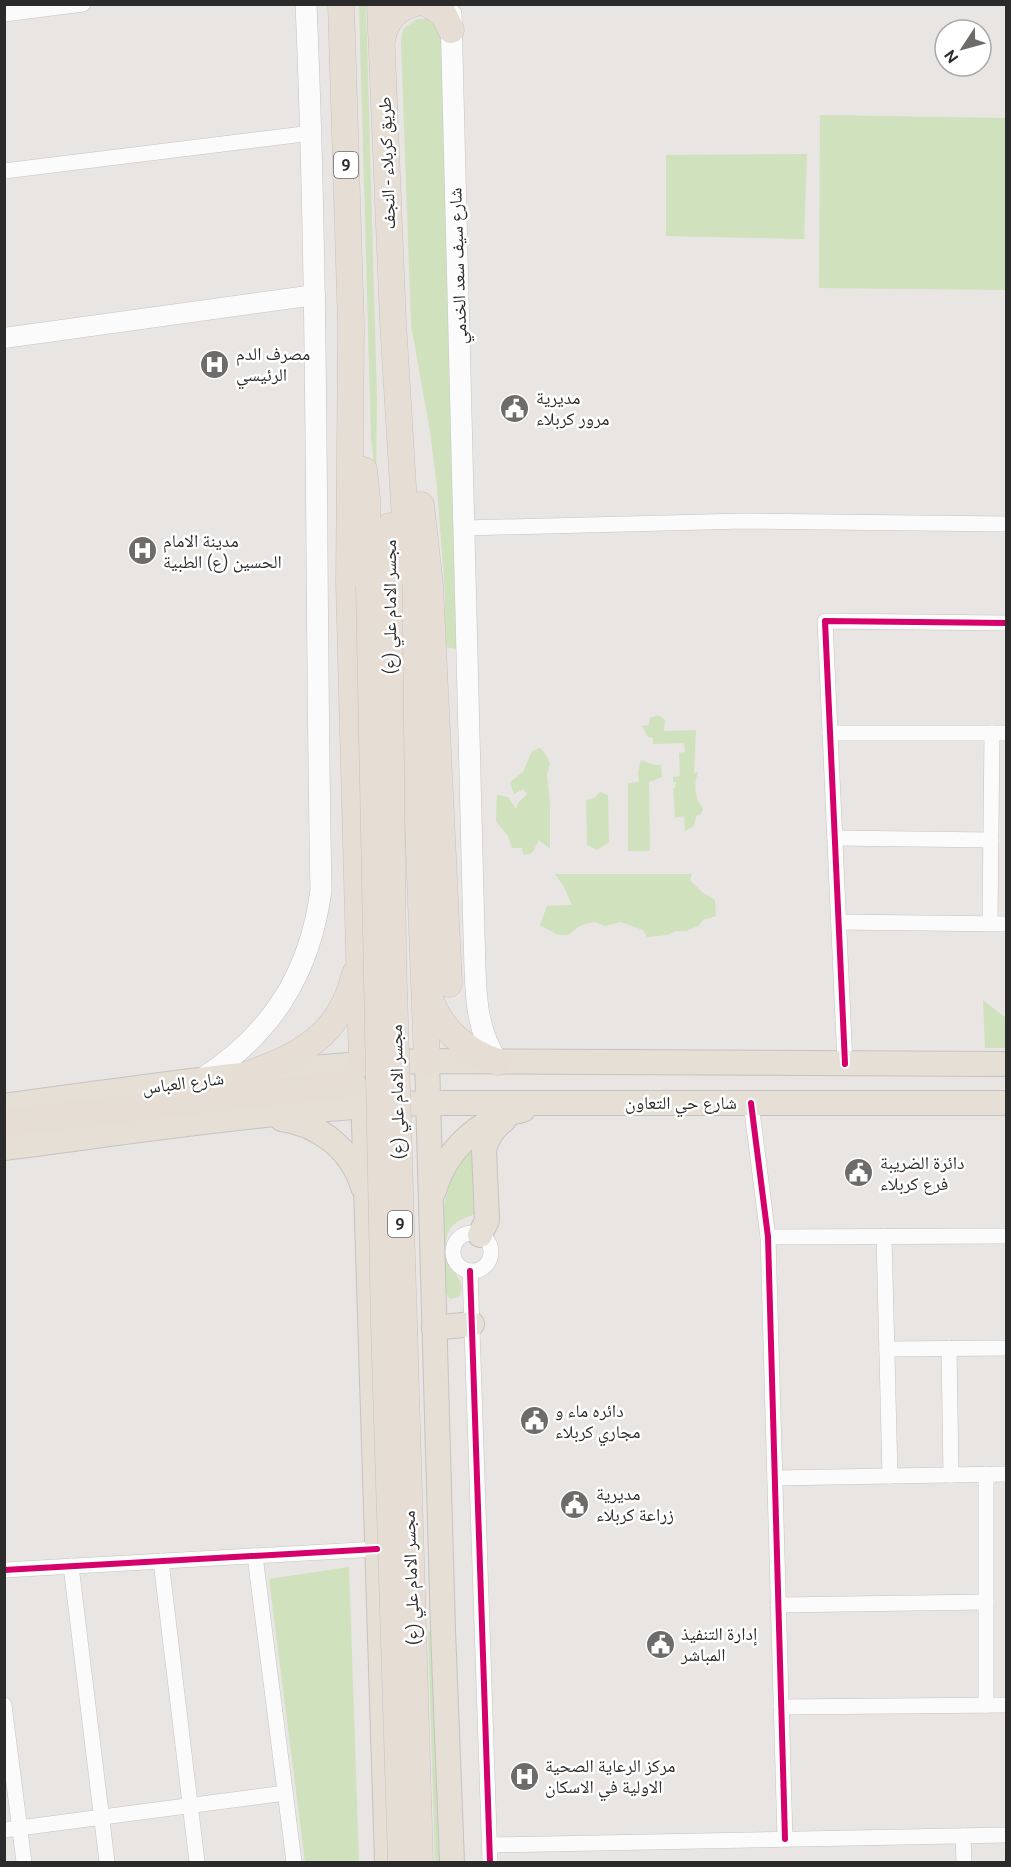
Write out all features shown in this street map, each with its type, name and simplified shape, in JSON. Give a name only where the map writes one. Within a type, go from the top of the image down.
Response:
[{"type":"highway","name":"9","points":[[341,4],[351,326]]},
{"type":"highway","name":"طريق كربلاء - النجف","points":[[380,4],[393,322]]},
{"type":"highway","points":[[382,40],[385,27],[392,16],[402,8],[413,4]]},
{"type":"highway","points":[[427,4],[451,17]]},
{"type":"highway","name":"مجسر الامام علي (ع)","points":[[393,322],[379,585],[383,1277],[401,1863]]},
{"type":"highway","points":[[393,322],[400,417],[427,1060]]},
{"type":"highway","name":"مجسر الامام علي (ع)","points":[[351,326],[367,500],[379,585],[393,955],[420,1863]]},
{"type":"highway","points":[[4,1123],[359,1084],[359,950],[349,584],[351,326]]},
{"type":"highway","points":[[400,417],[418,487],[430,585],[449,984]]},
{"type":"highway","points":[[358,910],[422,907]]},
{"type":"highway","points":[[243,1076],[296,1055],[321,1036],[341,1011],[348,997],[359,950]]},
{"type":"highway","points":[[424,972],[430,999],[447,1029],[473,1052],[498,1062]]},
{"type":"main road","points":[[200,1080],[243,1048],[278,1007],[304,960],[319,908],[321,890],[315,295],[312,133],[306,4]]},
{"type":"main road","name":"شارع سيف سعد الخدمي","points":[[451,17],[474,935],[478,1011],[489,1047],[498,1062]]},
{"type":"main road","points":[[427,1060],[441,1574],[452,1863]]},
{"type":"main road","points":[[4,1148],[252,1117],[427,1060],[1006,1064]]},
{"type":"main road","points":[[894,1064],[899,1070],[903,1084],[899,1098],[894,1103]]},
{"type":"main road","points":[[945,1064],[940,1070],[937,1084],[938,1092],[947,1103]]},
{"type":"main road","name":"شارع العباس","points":[[4,1106],[243,1076],[359,1084]]},
{"type":"main road","points":[[359,1084],[367,1205],[387,1863]]},
{"type":"main road","name":"شارع حي التعاون","points":[[359,1084],[428,1103],[1006,1103]]},
{"type":"main road","points":[[431,1208],[439,1177],[455,1149],[479,1128],[500,1116],[553,1103]]},
{"type":"main road","points":[[480,1235],[487,1220],[484,1150],[486,1143],[498,1124],[516,1111]]},
{"type":"main road","points":[[252,1117],[295,1121],[317,1130],[336,1144],[351,1161],[361,1182],[367,1205]]},
{"type":"main road","points":[[434,1328],[472,1324]]},
{"type":"main road","points":[[378,1577],[395,1589],[405,1591],[426,1588],[441,1574]]},
{"type":"main road","points":[[380,1630],[395,1614],[416,1611],[427,1614],[443,1630]]},
{"type":"street","points":[[4,14],[83,4]]},
{"type":"street","points":[[4,171],[312,133]]},
{"type":"street","points":[[4,338],[315,295]]},
{"type":"street","points":[[465,528],[744,521],[1006,524]]},
{"type":"street","points":[[845,1064],[825,621],[1006,623]]},
{"type":"street","points":[[830,734],[999,733],[991,840],[990,923]]},
{"type":"street","points":[[835,838],[991,840]]},
{"type":"street","points":[[839,922],[1006,924]]},
{"type":"street","points":[[751,1103],[768,1237],[785,1839]]},
{"type":"street","points":[[471,1233],[488,1240],[490,1259],[482,1268],[470,1271],[455,1261],[453,1248],[464,1234],[471,1233]]},
{"type":"street","points":[[884,1236],[890,1476]]},
{"type":"street","points":[[768,1237],[1006,1236]]},
{"type":"street","points":[[470,1271],[490,1863]]},
{"type":"street","points":[[949,1348],[951,1475]]},
{"type":"street","points":[[887,1349],[1006,1348]]},
{"type":"street","points":[[986,1474],[986,1705]]},
{"type":"street","points":[[775,1478],[1006,1474]]},
{"type":"street","points":[[4,1570],[377,1549]]},
{"type":"street","points":[[255,1556],[294,1863]]},
{"type":"street","points":[[161,1561],[197,1863]]},
{"type":"street","points":[[71,1566],[107,1863]]},
{"type":"street","points":[[778,1605],[986,1602]]},
{"type":"street","points":[[781,1707],[1006,1705]]},
{"type":"street","points":[[5,1706],[12,1829],[24,1863]]},
{"type":"street","points":[[12,1829],[285,1792]]},
{"type":"street","points":[[490,1845],[1006,1835]]},
{"type":"street","points":[[963,1836],[964,1863]]},
{"type":"green space","points":[[359,5],[366,5],[377,399],[376,481],[371,438]]},
{"type":"green space","points":[[417,19],[427,19],[441,30],[456,649],[445,647],[445,593],[437,487],[430,431],[411,325],[401,41],[403,29]]},
{"type":"green space","points":[[820,115],[1006,118],[1006,290],[819,288]]},
{"type":"green space","points":[[807,154],[804,239],[666,236],[666,155]]},
{"type":"green space","points":[[658,715],[665,720],[664,731],[696,730],[694,773],[698,772],[696,792],[703,809],[700,815],[697,815],[693,827],[685,831],[684,816],[675,818],[673,788],[676,782],[673,782],[673,777],[680,776],[679,753],[685,752],[684,743],[653,744],[653,738],[648,737],[642,726],[649,725],[650,718]]},
{"type":"green space","points":[[540,748],[550,763],[547,774],[550,849],[539,840],[532,853],[523,855],[522,848],[512,848],[508,836],[496,821],[497,795],[508,797],[516,809],[518,803],[527,794],[523,789],[514,794],[510,782],[523,772],[532,751]]},
{"type":"green space","points":[[641,760],[661,765],[662,777],[649,782],[650,851],[628,851],[628,783],[639,782],[638,773]]},
{"type":"green space","points":[[600,792],[608,795],[609,842],[597,850],[587,845],[586,800],[594,798]]},
{"type":"green space","points":[[555,874],[692,874],[690,880],[702,892],[715,900],[716,916],[703,920],[698,926],[686,931],[676,931],[667,935],[647,937],[643,930],[621,922],[605,926],[594,922],[578,927],[568,935],[558,935],[540,925],[547,906],[572,905]]},
{"type":"green space","points":[[983,1000],[1006,1018],[1006,1048],[985,1048]]},
{"type":"green space","points":[[473,1150],[476,1214],[459,1221],[448,1232],[447,1257],[461,1288],[459,1297],[450,1299],[444,1282],[443,1218],[445,1203],[454,1175]]},
{"type":"green space","points":[[349,1567],[359,1862],[305,1862],[269,1579]]},
{"type":"green space","points":[[428,1631],[433,1631],[439,1862],[435,1862]]},
{"type":"cycle path","points":[[845,1064],[825,621],[1006,623]]},
{"type":"cycle path","points":[[751,1103],[768,1237],[785,1839]]},
{"type":"cycle path","points":[[470,1271],[490,1862]]},
{"type":"cycle path","points":[[4,1570],[377,1549]]},
{"type":"place","name":"مصرف الدم الرئيسي","points":[[215,364]]},
{"type":"place","name":"مديرية مرور كربلاء","points":[[515,408]]},
{"type":"place","name":"مدينة الامام الحسين (ع) الطبية","points":[[142,551]]},
{"type":"place","name":"دائرة الضريبة فرع كربلاء","points":[[859,1173]]},
{"type":"place","name":"دائره ماء و مجاري كربلاء","points":[[534,1421]]},
{"type":"place","name":"مديرية زراعة كربلاء","points":[[575,1504]]},
{"type":"place","name":"إدارة التنفيذ المباشر","points":[[660,1644]]},
{"type":"place","name":"مركز الرعاية الصحية الاولية في الاسكان","points":[[524,1776]]}]
